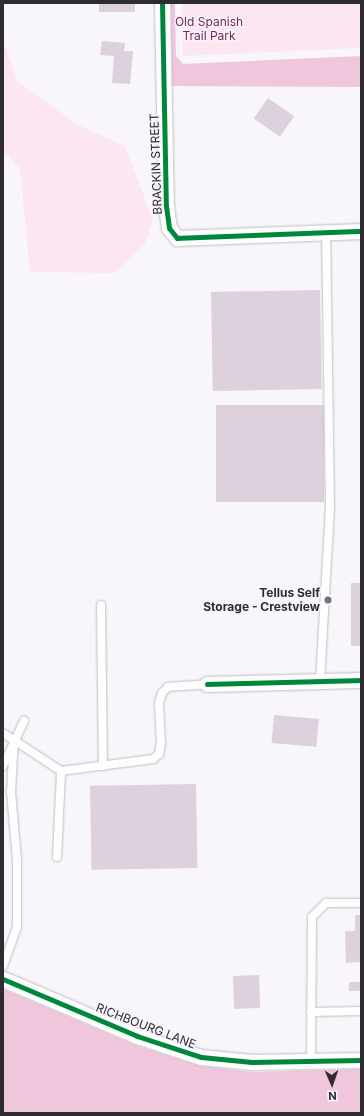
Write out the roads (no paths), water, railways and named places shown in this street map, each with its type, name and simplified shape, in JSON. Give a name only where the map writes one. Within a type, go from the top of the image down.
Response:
[{"type":"street","name":"BRACKIN STREET","points":[[162,3],[169,228],[177,238],[260,233],[326,232]]},
{"type":"street","points":[[326,232],[361,231]]},
{"type":"street","points":[[207,684],[361,680]]},
{"type":"street","name":"RICHBOURG LANE","points":[[3,979],[186,1053],[252,1062],[361,1060]]},
{"type":"lane","points":[[320,681],[330,510],[326,232]]},
{"type":"lane","points":[[101,605],[103,766]]},
{"type":"lane","points":[[3,733],[61,771],[153,759],[159,754],[162,743],[159,703],[162,693],[168,687],[207,684]]},
{"type":"lane","points":[[3,766],[24,721]]},
{"type":"lane","points":[[3,966],[17,927],[17,860],[11,792],[14,740]]},
{"type":"lane","points":[[57,857],[61,771]]},
{"type":"lane","points":[[311,1061],[312,917],[326,903],[361,903]]},
{"type":"lane","points":[[312,1012],[361,1011]]},
{"type":"place","name":"Tellus Self Storage - Crestview","points":[[328,600]]},
{"type":"park label","name":"Old Spanish Trail Park","points":[[209,29]]}]
